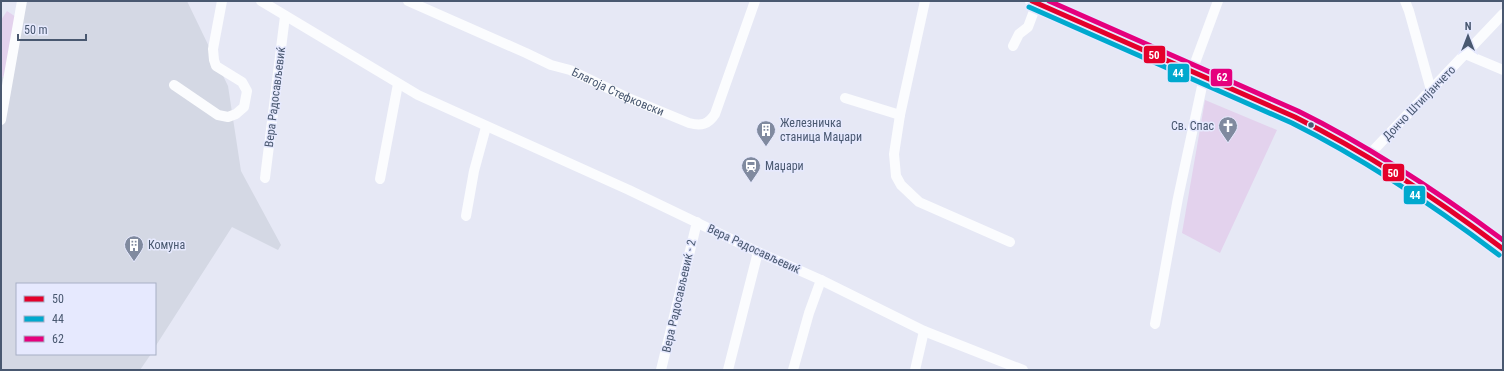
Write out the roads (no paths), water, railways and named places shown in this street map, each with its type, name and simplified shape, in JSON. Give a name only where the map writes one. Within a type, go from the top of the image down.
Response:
[{"type":"main road","points":[[1035,2],[1314,126],[1368,156],[1441,203],[1503,249]]},
{"type":"street","points":[[1,120],[22,1]]},
{"type":"street","points":[[174,85],[218,115],[228,117],[236,114],[244,106],[247,91],[242,82],[216,66],[214,60],[214,49],[222,1]]},
{"type":"street","name":"Вера Радосављевиќ","points":[[261,1],[354,55],[398,84],[418,95],[486,127],[629,190],[924,330],[1023,370]]},
{"type":"street","name":"Благоја Стефковски","points":[[408,1],[551,65],[570,70],[633,100],[689,123],[700,125],[710,121],[715,114],[755,1]]},
{"type":"street","points":[[925,1],[900,115],[894,154],[896,176],[902,185],[919,202],[1010,242]]},
{"type":"street","points":[[1155,324],[1178,198],[1198,74],[1218,1]]},
{"type":"street","points":[[1405,1],[1410,11],[1432,90]]},
{"type":"street","points":[[1013,46],[1019,34],[1028,27],[1035,2]]},
{"type":"street","name":"Дончо Штипјанчето","points":[[1368,156],[1503,14]]},
{"type":"street","name":"Вера Радосављевиќ","points":[[265,178],[285,16]]},
{"type":"street","points":[[1465,54],[1503,70]]},
{"type":"street","points":[[380,179],[398,84]]},
{"type":"street","points":[[845,98],[900,115]]},
{"type":"street","points":[[466,216],[474,171],[486,127]]},
{"type":"street","name":"Вера Радосављевиќ - 2","points":[[661,370],[697,222]]},
{"type":"street","points":[[728,370],[758,252]]},
{"type":"street","points":[[793,370],[809,313],[821,280]]},
{"type":"street","points":[[915,370],[924,330]]},
{"type":"place","name":"Св. Спас","points":[[1228,143]]},
{"type":"place","name":"Железничка станица Маџари","points":[[766,147]]},
{"type":"place","name":"Маџари","points":[[751,183]]},
{"type":"place","name":"Комуна","points":[[134,262]]}]
